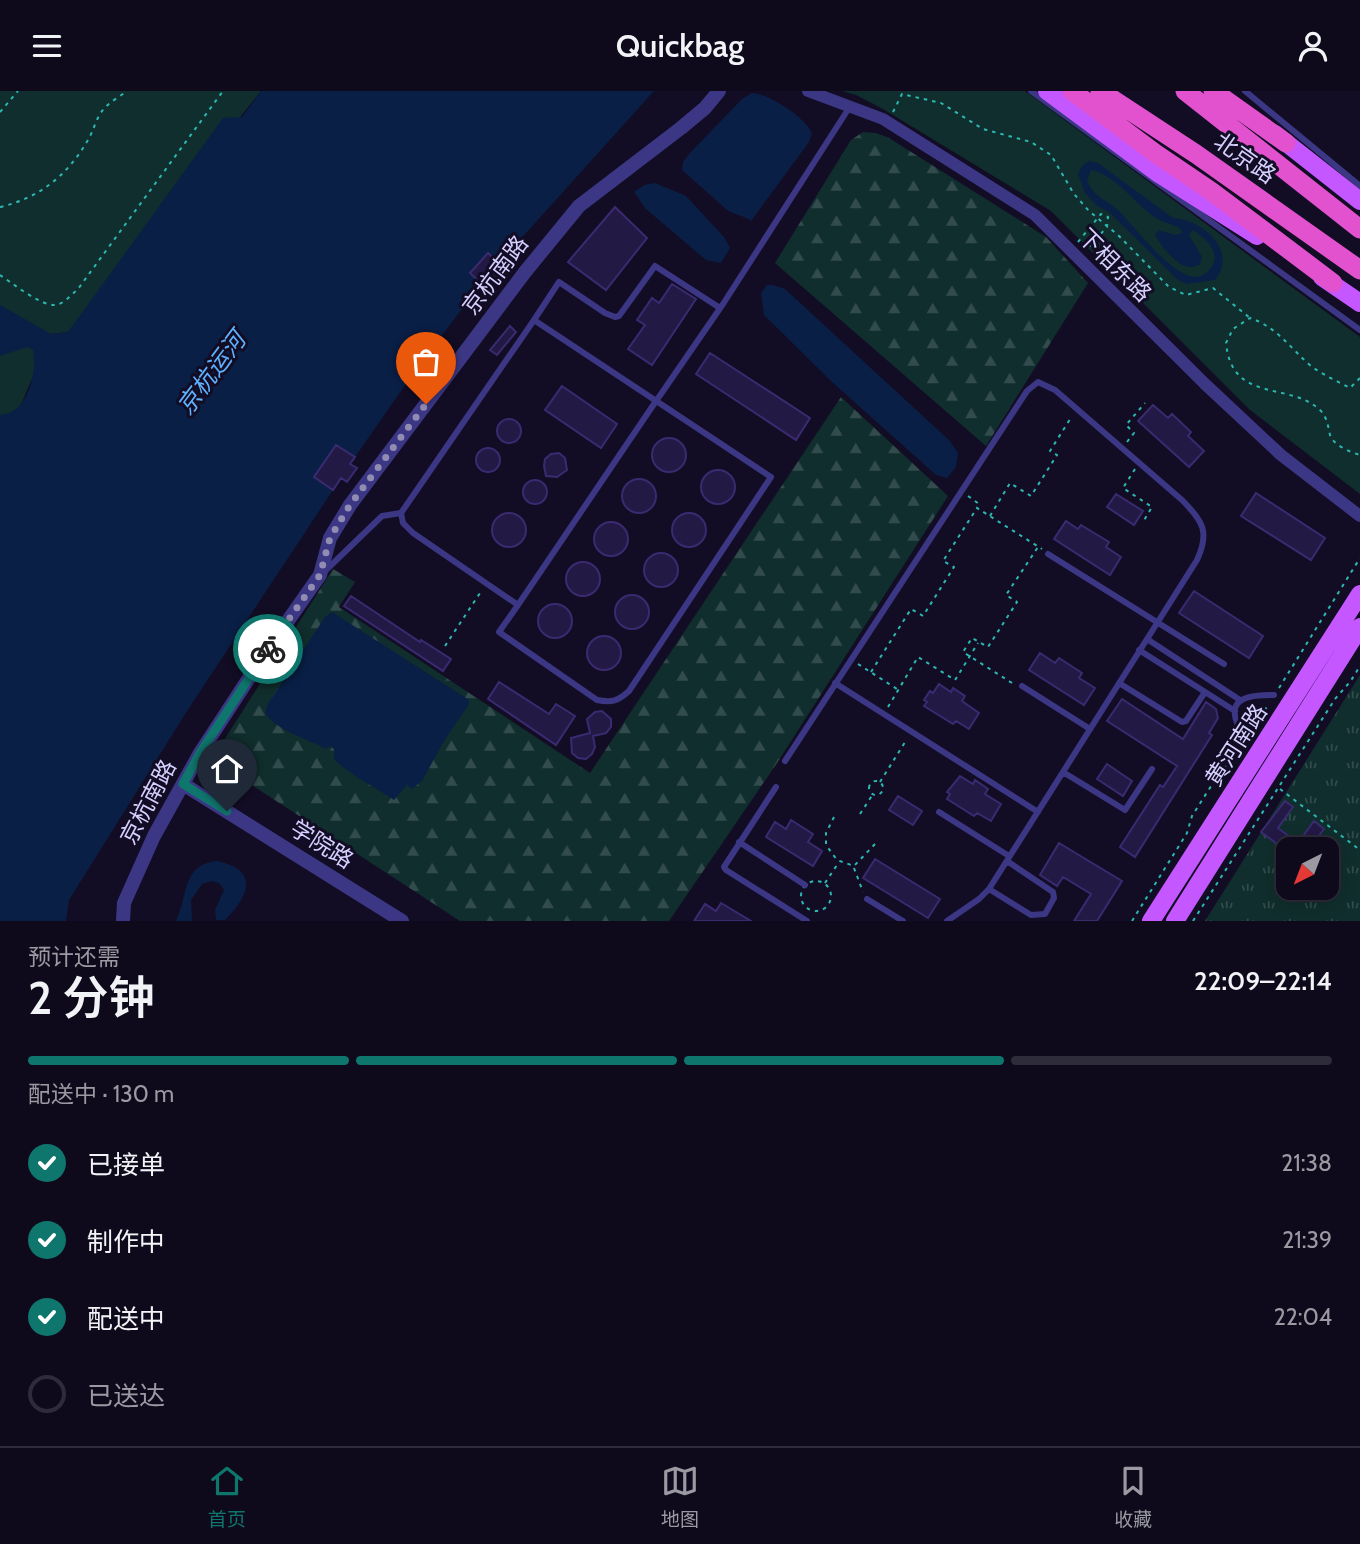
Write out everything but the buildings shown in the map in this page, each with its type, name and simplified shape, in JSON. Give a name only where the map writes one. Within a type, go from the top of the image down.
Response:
[{"type":"highway","points":[[1072,91],[1333,283]]},
{"type":"highway","name":"北京路","points":[[1100,91],[1196,154],[1360,270]]},
{"type":"highway","points":[[1185,91],[1360,229]]},
{"type":"highway","points":[[1213,91],[1286,143]]},
{"type":"main road","points":[[1047,91],[1158,179],[1333,283],[1360,303]]},
{"type":"main road","name":"北京路","points":[[1228,91],[1286,143],[1360,201]]},
{"type":"main road","name":"黄河南路","points":[[1151,921],[1360,594]]},
{"type":"main road","name":"黄河南路","points":[[1175,921],[1360,627]]},
{"type":"street","name":"京杭南路","points":[[123,921],[124,902],[154,836],[200,753],[320,575],[330,538],[350,505],[559,228],[579,206],[681,128],[719,91]]},
{"type":"street","name":"下相东路","points":[[808,91],[888,122],[1035,215],[1271,447],[1360,516]]},
{"type":"street","name":"学院路","points":[[183,784],[402,921]]},
{"type":"lane","points":[[1031,91],[1158,179],[1360,330]]},
{"type":"lane","points":[[1245,91],[1360,186]]},
{"type":"lane","points":[[534,320],[656,401],[771,477],[629,691],[611,703],[597,700],[499,632],[518,605],[656,401],[720,307],[849,107]]},
{"type":"lane","points":[[518,605],[413,534],[403,523],[401,513],[559,282],[615,317],[619,316],[655,266],[720,307]]},
{"type":"lane","points":[[785,761],[1027,391],[1038,382],[1055,390],[1193,511],[1199,519],[1205,543],[1197,560],[989,889],[947,921]]},
{"type":"lane","points":[[320,575],[382,516],[401,513]]},
{"type":"lane","points":[[1048,554],[1224,664]]},
{"type":"lane","points":[[1147,639],[1240,700],[1258,695],[1274,695]]},
{"type":"lane","points":[[1139,650],[1235,711]]},
{"type":"lane","points":[[1119,683],[1182,722],[1186,721],[1205,692]]},
{"type":"lane","points":[[835,684],[1038,811]]},
{"type":"lane","points":[[1022,687],[1090,729]]},
{"type":"lane","points":[[1240,700],[1235,711],[1236,725],[1246,740]]},
{"type":"lane","points":[[1063,772],[1125,810],[1152,769]]},
{"type":"lane","points":[[776,787],[725,863],[726,870],[807,921]]},
{"type":"lane","points":[[939,812],[1008,858],[1053,893],[1054,898],[1045,914],[1038,916],[1031,915],[989,889]]},
{"type":"lane","points":[[739,842],[805,885]]},
{"type":"lane","points":[[867,899],[903,921]]},
{"type":"path","points":[[0,112],[18,91]]},
{"type":"path","points":[[0,207],[33,197],[52,183],[85,144],[102,112],[127,91]]},
{"type":"path","points":[[0,275],[46,304],[56,305],[67,299],[86,278],[223,91]]},
{"type":"path","points":[[888,122],[902,94],[941,103],[983,129],[1031,142],[1051,155],[1074,194],[1175,292],[1186,295],[1213,288],[1252,320],[1269,325],[1313,367],[1327,376],[1350,388],[1360,378]]},
{"type":"path","points":[[1078,241],[1097,218],[1104,214],[1108,217],[1107,227],[1086,250]]},
{"type":"path","points":[[1252,320],[1233,329],[1228,336],[1227,352],[1233,366],[1253,386],[1302,399],[1321,411],[1327,421],[1330,437],[1345,449],[1360,455]]},
{"type":"path","points":[[1233,366],[1235,362]]},
{"type":"path","points":[[1122,448],[1134,433],[1126,425],[1145,403]]},
{"type":"path","points":[[990,516],[1010,483],[1031,496],[1057,455],[1050,451],[1076,409]]},
{"type":"path","points":[[1139,463],[1123,488],[1152,507],[1143,522]]},
{"type":"path","points":[[871,672],[911,609],[923,616],[954,568],[943,561],[979,504],[961,492]]},
{"type":"path","points":[[977,508],[1048,554]]},
{"type":"path","points":[[1022,687],[963,652],[972,638],[988,647],[1017,602],[1006,595],[1038,547]]},
{"type":"path","points":[[445,646],[487,584]]},
{"type":"path","points":[[884,714],[918,657],[955,680],[979,642]]},
{"type":"path","points":[[851,660],[898,690]]},
{"type":"path","points":[[1193,921],[1335,699],[1360,666]]},
{"type":"path","points":[[880,782],[912,731]]},
{"type":"path","points":[[873,795],[869,789],[870,785],[875,781],[880,782]]},
{"type":"path","points":[[860,814],[873,795],[881,793],[880,782]]},
{"type":"path","points":[[1278,788],[1360,850]]},
{"type":"path","points":[[834,817],[826,833],[826,845],[839,861],[854,866]]},
{"type":"path","points":[[854,866],[876,844]]},
{"type":"path","points":[[825,883],[839,861]]},
{"type":"path","points":[[854,866],[858,884],[867,899]]},
{"type":"path","points":[[817,880],[825,883],[831,892],[830,902],[823,910],[807,908],[801,895],[805,885],[817,880]]},
{"type":"green space","points":[[0,91],[261,91],[68,332],[51,334],[20,407],[11,414],[3,415],[0,415]]},
{"type":"green space","points":[[842,91],[1025,91],[1360,337],[1360,494],[1250,410],[1051,211],[883,109]]},
{"type":"green space","points":[[863,132],[889,138],[1046,237],[1088,283],[986,446],[775,263],[851,140]]},
{"type":"green space","points":[[841,397],[948,496],[777,763],[669,921],[460,921],[212,759],[333,569],[355,582],[339,607],[590,773]]},
{"type":"green space","points":[[1360,675],[1360,921],[1205,921]]},
{"type":"water","name":"京杭运河","points":[[261,91],[654,91],[499,263],[488,253],[470,273],[481,284],[430,351],[421,343],[401,366],[410,374],[410,378],[355,457],[336,445],[315,477],[333,490],[187,711],[69,900],[66,921],[0,921],[0,415],[17,408],[24,400],[32,380],[34,359],[33,350],[27,347],[0,356],[0,305],[51,334],[68,332],[223,118],[242,117]]},
{"type":"water","points":[[752,93],[768,97],[786,107],[802,120],[812,133],[809,142],[751,221],[727,210],[682,170],[683,162],[689,154],[742,99]]},
{"type":"water","points":[[1089,161],[1098,163],[1173,218],[1195,224],[1205,230],[1220,248],[1223,258],[1215,280],[1187,284],[1178,280],[1109,212],[1097,206],[1085,193],[1078,174]],"holes":[[[1091,170],[1119,185],[1150,214],[1180,228],[1182,233],[1175,235],[1159,230],[1155,235],[1180,264],[1187,267],[1200,264],[1202,257],[1189,235],[1193,230],[1203,237],[1214,252],[1214,263],[1209,270],[1198,277],[1186,275],[1165,260],[1118,210],[1090,187],[1087,181]]]},
{"type":"water","points":[[655,183],[686,196],[724,237],[730,248],[721,263],[706,260],[646,209],[634,192],[644,185]]},
{"type":"water","points":[[767,285],[785,289],[950,441],[958,453],[956,467],[947,478],[936,475],[832,382],[764,315],[761,293]]},
{"type":"water","points":[[332,612],[469,700],[422,781],[412,789],[407,785],[394,800],[341,765],[334,759],[334,749],[330,746],[326,749],[285,730],[265,713],[268,704],[325,617]]},
{"type":"water","points":[[217,861],[231,865],[245,877],[246,885],[240,902],[225,920],[216,920],[215,910],[224,890],[219,883],[211,881],[202,884],[191,900],[191,921],[176,921],[192,875],[206,863]]},
{"type":"way so far","points":[[268,649],[320,575],[330,538],[350,505],[426,404]]},
{"type":"route","points":[[227,811],[183,784],[200,753],[268,649]]}]
